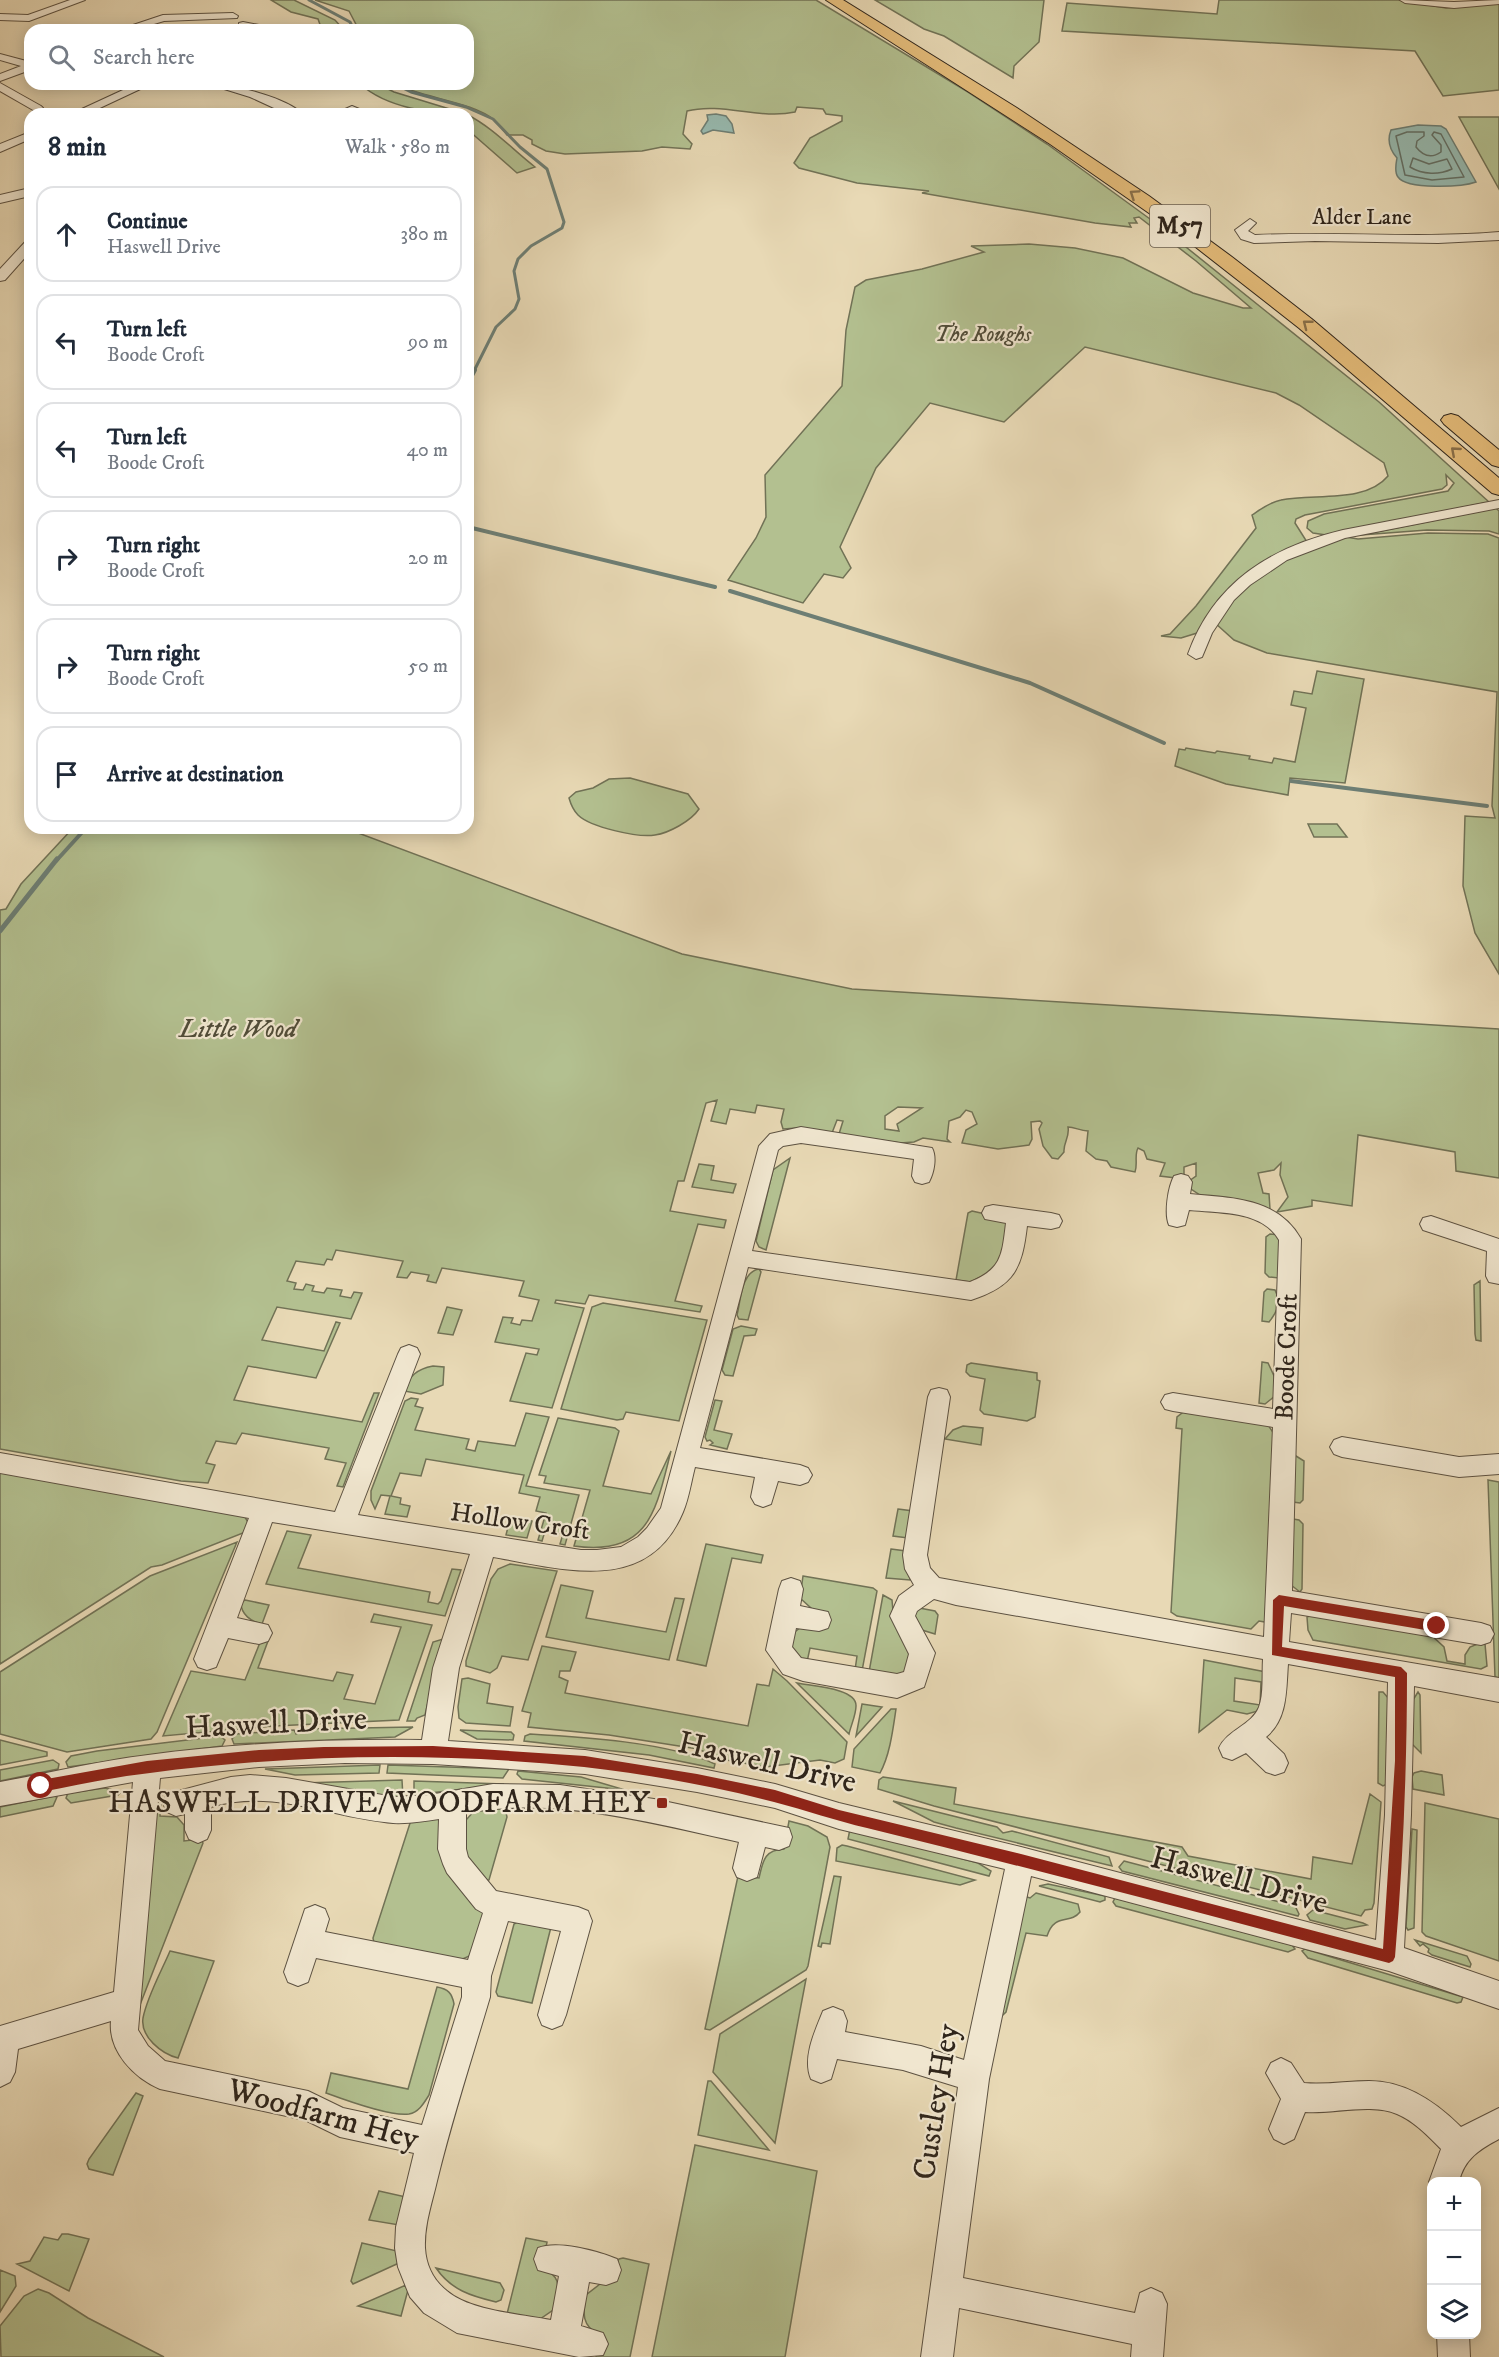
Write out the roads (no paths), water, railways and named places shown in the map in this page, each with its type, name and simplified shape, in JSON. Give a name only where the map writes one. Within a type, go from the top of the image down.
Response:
[{"type":"highway","name":"M57","points":[[833,0],[983,91],[1185,230],[1342,352],[1499,489]]},
{"type":"highway","name":"M57","points":[[857,0],[1000,88],[1202,222],[1316,309]]},
{"type":"highway","points":[[1435,407],[1499,460]]},
{"type":"street","points":[[0,16],[30,21],[81,0]]},
{"type":"street","points":[[1405,0],[1454,5],[1499,2]]},
{"type":"street","points":[[143,24],[163,18],[235,12],[230,24]]},
{"type":"street","points":[[0,57],[24,64]]},
{"type":"street","points":[[0,78],[24,68]]},
{"type":"street","points":[[0,86],[35,102]]},
{"type":"street","points":[[91,108],[131,90]]},
{"type":"street","points":[[236,90],[281,108]]},
{"type":"street","points":[[271,108],[276,106]]},
{"type":"street","points":[[0,148],[24,138]]},
{"type":"street","points":[[0,198],[24,193]]},
{"type":"street","name":"Alder Lane","points":[[1250,223],[1241,230],[1245,237],[1254,239],[1334,237],[1462,239],[1499,236]]},
{"type":"street","points":[[0,277],[24,251]]},
{"type":"street","points":[[0,257],[18,258]]},
{"type":"street","points":[[1196,654],[1206,625],[1221,602],[1258,571],[1300,549],[1349,534],[1491,505]]},
{"type":"street","name":"Hollow Croft","points":[[0,1463],[264,1511],[581,1561],[601,1562],[621,1558],[642,1550],[658,1534],[668,1518],[687,1456],[769,1146],[777,1139],[801,1135],[926,1148],[922,1176]]},
{"type":"street","name":"Boode Croft","points":[[1179,1201],[1256,1211],[1273,1217],[1287,1230],[1290,1239],[1279,1600],[1271,1710],[1262,1725],[1240,1742],[1275,1763]]},
{"type":"street","points":[[993,1213],[1051,1221]]},
{"type":"street","points":[[739,1257],[971,1291],[992,1284],[1012,1263],[1017,1216]]},
{"type":"street","points":[[1431,1224],[1499,1248],[1496,1257],[1497,1276]]},
{"type":"street","points":[[343,1523],[409,1354]]},
{"type":"street","points":[[939,1397],[915,1555],[916,1568],[920,1576],[931,1587],[956,1594],[1499,1690]]},
{"type":"street","points":[[1173,1402],[1285,1420]]},
{"type":"street","points":[[1342,1448],[1436,1461],[1449,1466],[1472,1468],[1499,1464]]},
{"type":"street","points":[[687,1456],[800,1475]]},
{"type":"street","points":[[763,1497],[769,1469]]},
{"type":"street","points":[[207,1659],[264,1511]]},
{"type":"street","points":[[433,1752],[446,1668],[484,1546]]},
{"type":"street","points":[[791,1589],[779,1650],[792,1666],[803,1670],[897,1686],[915,1679],[922,1653],[907,1632],[902,1620],[902,1612],[906,1604],[931,1587]]},
{"type":"street","points":[[1279,1600],[1481,1634]]},
{"type":"street","points":[[786,1615],[819,1620]]},
{"type":"street","points":[[221,1626],[259,1633]]},
{"type":"street","points":[[1389,1957],[1397,1862],[1401,1761],[1401,1673]]},
{"type":"street","name":"Haswell Drive","points":[[0,1794],[147,1767],[259,1755],[345,1751],[433,1752],[585,1762],[697,1779],[775,1796],[839,1816],[1021,1860],[1389,1957],[1499,1995]]},
{"type":"street","name":"Woodfarm Hey","points":[[147,1767],[141,1858],[124,2030],[130,2047],[146,2066],[160,2073],[308,2106],[340,2122],[432,2142],[411,2227],[410,2248],[413,2267],[421,2286],[435,2302],[457,2317],[578,2341],[578,2264]]},
{"type":"street","points":[[198,1830],[187,1801],[248,1787],[270,1788],[393,1810],[453,1804],[490,1796],[529,1796],[586,1800],[766,1835],[747,1868]]},
{"type":"street","points":[[453,1804],[452,1849],[457,1864],[480,1894],[499,1906],[578,1921],[552,2015]]},
{"type":"street","name":"Custley Hey","points":[[937,2357],[974,2079],[1021,1860]]},
{"type":"street","points":[[432,2142],[476,1997],[477,1976],[499,1906]]},
{"type":"street","points":[[298,1971],[311,1931],[477,1976]]},
{"type":"street","points":[[0,2072],[3,2040],[48,2027],[93,2010],[126,2003]]},
{"type":"street","points":[[828,2044],[906,2055],[974,2079]]},
{"type":"street","points":[[1281,2073],[1296,2097],[1309,2099],[1383,2096],[1420,2111],[1438,2124],[1459,2146]]},
{"type":"street","points":[[1284,2129],[1296,2097]]},
{"type":"street","points":[[1446,2177],[1459,2146],[1499,2123]]},
{"type":"street","points":[[946,2290],[1149,2331]]},
{"type":"street","points":[[1453,2339],[1454,2357]]},
{"type":"water","points":[[707,115],[726,116],[732,124],[734,133],[713,130],[703,134],[701,131],[708,120]]},
{"type":"water","points":[[1418,125],[1441,126],[1446,129],[1476,182],[1448,186],[1423,186],[1403,181],[1398,177],[1397,158],[1389,141],[1391,130]]},
{"type":"waterway","points":[[309,0],[351,24]]},
{"type":"waterway","points":[[407,90],[468,108]]},
{"type":"waterway","points":[[474,111],[493,119],[520,147],[547,169],[564,222],[562,228],[531,246],[518,259],[514,271],[519,299],[515,309],[496,327],[474,371]]},
{"type":"waterway","points":[[474,528],[715,587]]},
{"type":"waterway","points":[[730,591],[1030,683],[1164,743]]},
{"type":"waterway","points":[[1291,781],[1487,806]]},
{"type":"waterway","points":[[56,861],[81,834]]},
{"type":"waterway","points":[[0,931],[57,859]]},
{"type":"place","name":"HASWELL DRIVE/WOODFARM HEY","points":[[662,1803]]},
{"type":"park label","name":"The Roughs","points":[[983,334]]},
{"type":"park label","name":"Little Wood","points":[[238,1029]]}]
